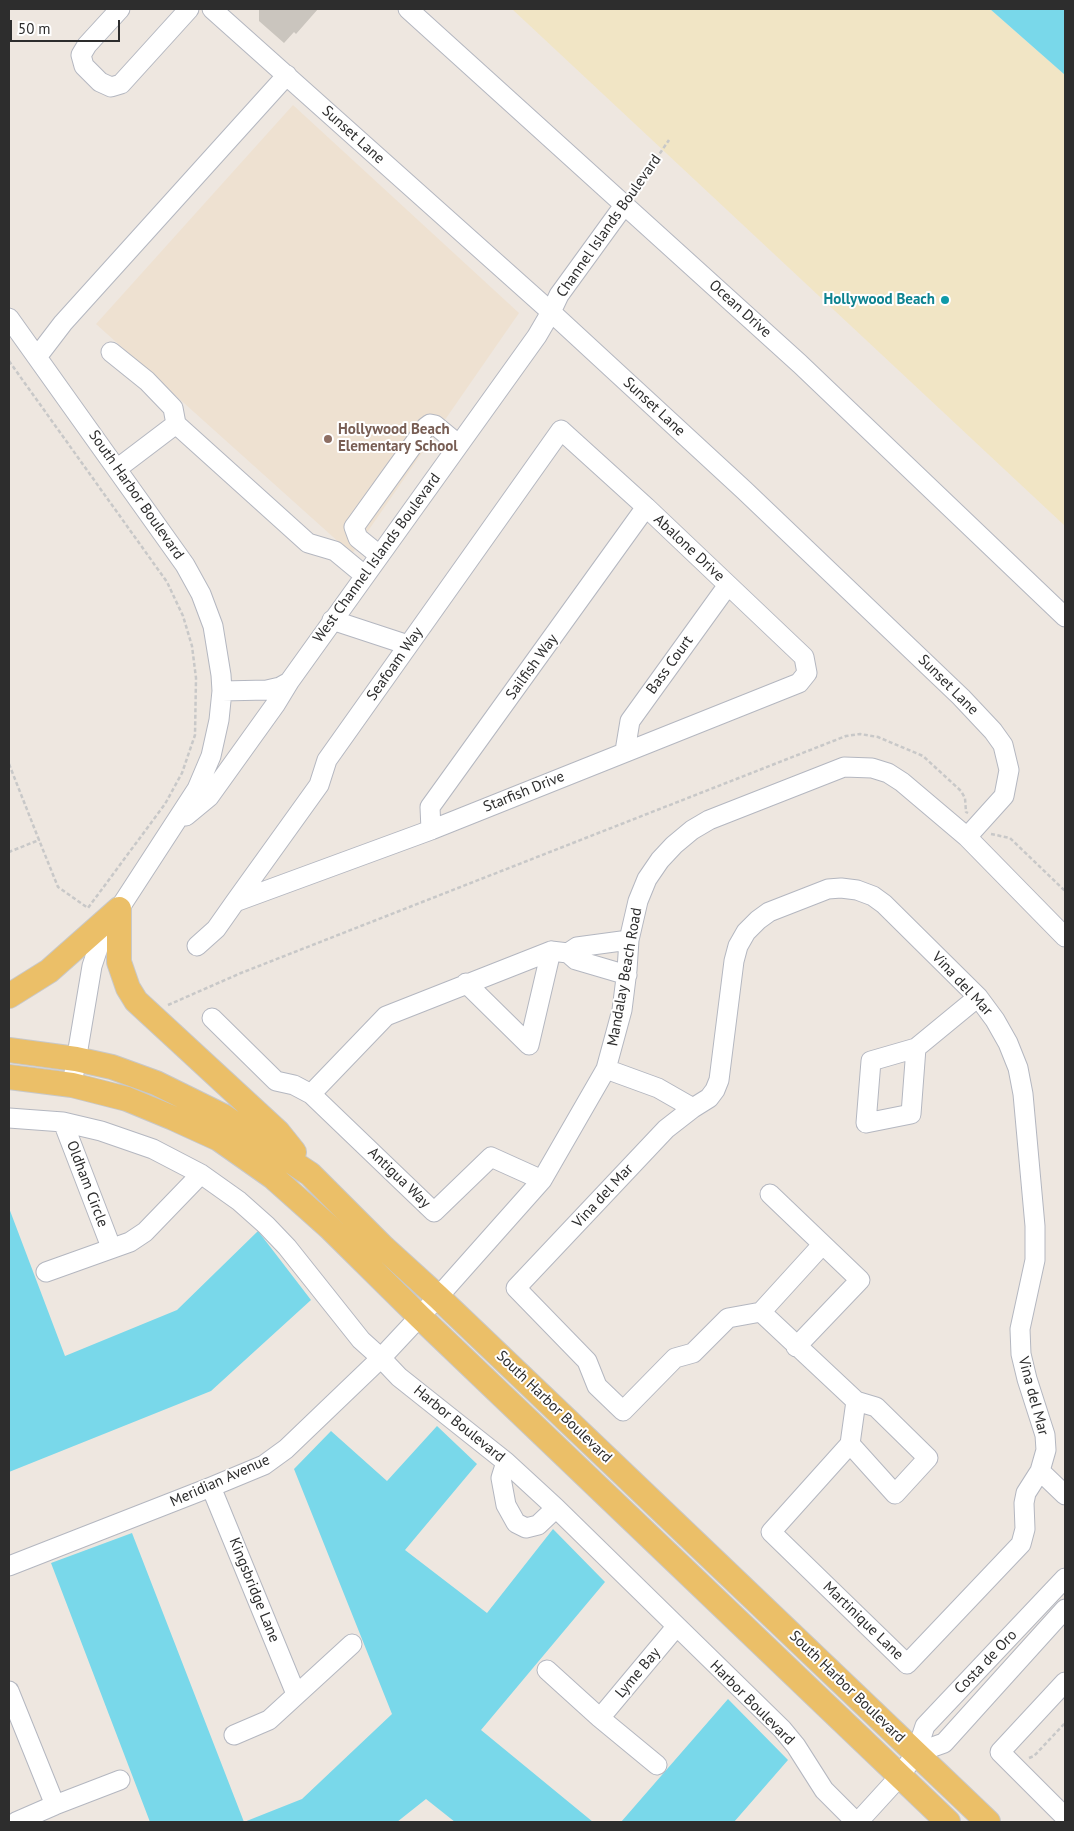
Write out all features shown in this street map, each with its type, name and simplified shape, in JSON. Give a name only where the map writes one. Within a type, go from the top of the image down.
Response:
[{"type":"main road","points":[[9,996],[49,972],[119,909]]},
{"type":"main road","points":[[119,909],[119,962],[128,988],[136,1001],[278,1132],[310,1174]]},
{"type":"main road","points":[[9,1050],[76,1059]]},
{"type":"main road","name":"South Harbor Boulevard","points":[[76,1059],[112,1067],[192,1099],[251,1133],[310,1174],[384,1248],[438,1297],[988,1822]]},
{"type":"main road","points":[[9,1077],[72,1085]]},
{"type":"main road","name":"South Harbor Boulevard","points":[[72,1085],[127,1099],[219,1139],[273,1177],[329,1227],[420,1317],[948,1822]]},
{"type":"street","points":[[120,9],[87,45],[81,55],[84,66],[100,82],[112,87],[121,84],[189,9]]},
{"type":"street","name":"Ocean Drive","points":[[408,9],[800,364],[1065,617]]},
{"type":"street","name":"Sunset Lane","points":[[222,12],[287,75],[552,312],[759,504],[961,697],[993,731],[1003,745],[1009,770],[1004,796],[973,830]]},
{"type":"street","points":[[37,357],[63,323],[287,75]]},
{"type":"street","name":"Channel Islands Boulevard","points":[[552,312],[559,295],[625,204]]},
{"type":"street","name":"West Channel Islands Boulevard","points":[[174,827],[210,797],[332,620],[537,336],[552,312]]},
{"type":"street","name":"South Harbor Boulevard","points":[[9,318],[186,565],[201,594],[213,626],[219,655],[222,691]]},
{"type":"street","points":[[111,352],[147,381],[173,408],[176,424],[308,543],[334,551],[364,575]]},
{"type":"street","points":[[118,468],[176,424]]},
{"type":"street","points":[[379,555],[358,538],[354,527],[426,427],[430,424],[435,425],[458,444]]},
{"type":"street","name":"Abalone Drive","points":[[561,430],[646,507],[804,657],[807,673]]},
{"type":"street","name":"Seafoam Way","points":[[197,946],[216,929],[319,784],[327,760],[561,430]]},
{"type":"street","name":"Sailfish Way","points":[[431,830],[430,807],[646,507]]},
{"type":"street","name":"Bass Court","points":[[625,751],[630,721],[728,584]]},
{"type":"street","points":[[332,620],[408,645]]},
{"type":"street","name":"Starfish Drive","points":[[235,902],[431,830],[799,683],[807,673]]},
{"type":"street","points":[[222,691],[267,690],[280,687],[289,682]]},
{"type":"street","name":"West Channel Islands Boulevard","points":[[72,1085],[92,966],[100,942],[119,909],[197,789],[211,756],[220,720],[222,691]]},
{"type":"street","name":"Mandalay Beach Road","points":[[438,1297],[542,1180],[606,1069],[622,1010],[629,940],[638,901],[647,879],[660,860],[674,845],[692,830],[709,820],[844,767],[872,768],[888,773],[973,830],[1065,936]]},
{"type":"street","name":"Vina del Mar","points":[[761,1312],[728,1318],[693,1353],[675,1358],[623,1411],[597,1386],[587,1361],[516,1288],[666,1129],[709,1098],[715,1090],[719,1080],[734,961],[738,946],[746,932],[769,912],[816,892],[841,888],[858,890],[873,896],[884,904],[978,998],[996,1020],[1018,1068],[1023,1094],[1035,1226],[1035,1260],[1020,1329],[1027,1378],[1045,1435],[1046,1450],[1040,1471]]},
{"type":"street","points":[[588,954],[629,940]]},
{"type":"street","points":[[311,1094],[386,1016],[466,983],[577,947],[627,975]]},
{"type":"street","points":[[466,983],[528,1046],[560,952]]},
{"type":"street","points":[[916,1048],[978,998]]},
{"type":"street","name":"Antigua Way","points":[[212,1018],[276,1081],[294,1085],[311,1094],[434,1212],[491,1157],[542,1180]]},
{"type":"street","points":[[606,1069],[658,1088],[693,1108]]},
{"type":"street","name":"Harbor Boulevard","points":[[9,1118],[63,1122],[101,1131],[153,1149],[201,1174],[239,1201],[287,1247],[361,1340],[399,1376],[506,1462],[556,1508],[782,1729],[796,1746],[824,1790],[857,1822]]},
{"type":"street","name":"Oldham Circle","points":[[63,1122],[112,1247]]},
{"type":"street","name":"Oldham Circle","points":[[46,1272],[130,1242],[146,1232],[201,1174]]},
{"type":"street","points":[[770,1194],[860,1280],[796,1347]]},
{"type":"street","points":[[822,1245],[761,1312],[796,1347],[856,1401],[876,1407],[928,1458],[895,1494],[850,1444],[856,1401]]},
{"type":"street","name":"Meridian Avenue","points":[[9,1566],[264,1465],[286,1449],[381,1358],[438,1297]]},
{"type":"street","name":"Martinique Lane","points":[[850,1444],[771,1532],[907,1664],[1021,1544],[1025,1530],[1024,1503],[1026,1493],[1040,1471]]},
{"type":"street","points":[[506,1462],[502,1478],[506,1505],[516,1523],[526,1528],[538,1525],[556,1508]]},
{"type":"street","points":[[1040,1471],[1065,1495]]},
{"type":"street","name":"Kingsbridge Lane","points":[[211,1487],[296,1694]]},
{"type":"street","name":"Costa de Oro","points":[[857,1822],[900,1776],[916,1752],[925,1726],[1065,1578]]},
{"type":"street","name":"Costa de Oro","points":[[916,1752],[944,1743],[1065,1609]]},
{"type":"street","name":"Lyme Bay","points":[[600,1718],[676,1627]]},
{"type":"street","points":[[234,1735],[269,1720],[352,1644]]},
{"type":"street","points":[[546,1670],[657,1765]]},
{"type":"street","points":[[1065,1682],[1006,1759],[1065,1817]]},
{"type":"street","points":[[9,1691],[55,1805]]},
{"type":"street","points":[[16,1822],[120,1780]]},
{"type":"path","name":"Channel Islands Boulevard","points":[[625,204],[669,140]]},
{"type":"path","points":[[9,361],[167,582],[183,616],[192,646],[196,678],[195,735],[182,773],[165,804],[88,908],[58,888],[9,764]]},
{"type":"path","points":[[148,1014],[250,970],[846,736],[860,734],[878,737],[922,756],[961,791],[965,798],[966,812],[973,830],[1010,838],[1065,891]]},
{"type":"path","points":[[9,852],[39,840]]},
{"type":"path","points":[[1006,1759],[1034,1756],[1065,1723]]},
{"type":"shaded area","name":"Hollywood Beach Elementary School","points":[[293,105],[519,313],[352,554],[96,324]]},
{"type":"sand","name":"Hollywood Beach","points":[[512,9],[990,9],[1065,75],[1065,526]]},
{"type":"water","points":[[990,9],[1065,9],[1065,75]]},
{"type":"water","points":[[9,1208],[65,1356],[177,1310],[258,1231],[311,1300],[211,1391],[9,1472]]},
{"type":"water","points":[[437,1426],[477,1464],[405,1550],[487,1613],[553,1529],[605,1582],[481,1730],[593,1822],[455,1822],[426,1799],[397,1822],[244,1822],[302,1799],[392,1714],[294,1469],[331,1431],[387,1481]]},
{"type":"water","points":[[132,1533],[244,1822],[150,1822],[51,1563]]},
{"type":"water","points":[[728,1699],[788,1760],[734,1822],[621,1822]]},
{"type":"building","points":[[259,9],[318,9],[296,34],[294,32],[284,43],[259,21]]},
{"type":"place","name":"Hollywood Beach","points":[[945,300]]},
{"type":"place","name":"Hollywood Beach Elementary School","points":[[328,439]]}]
